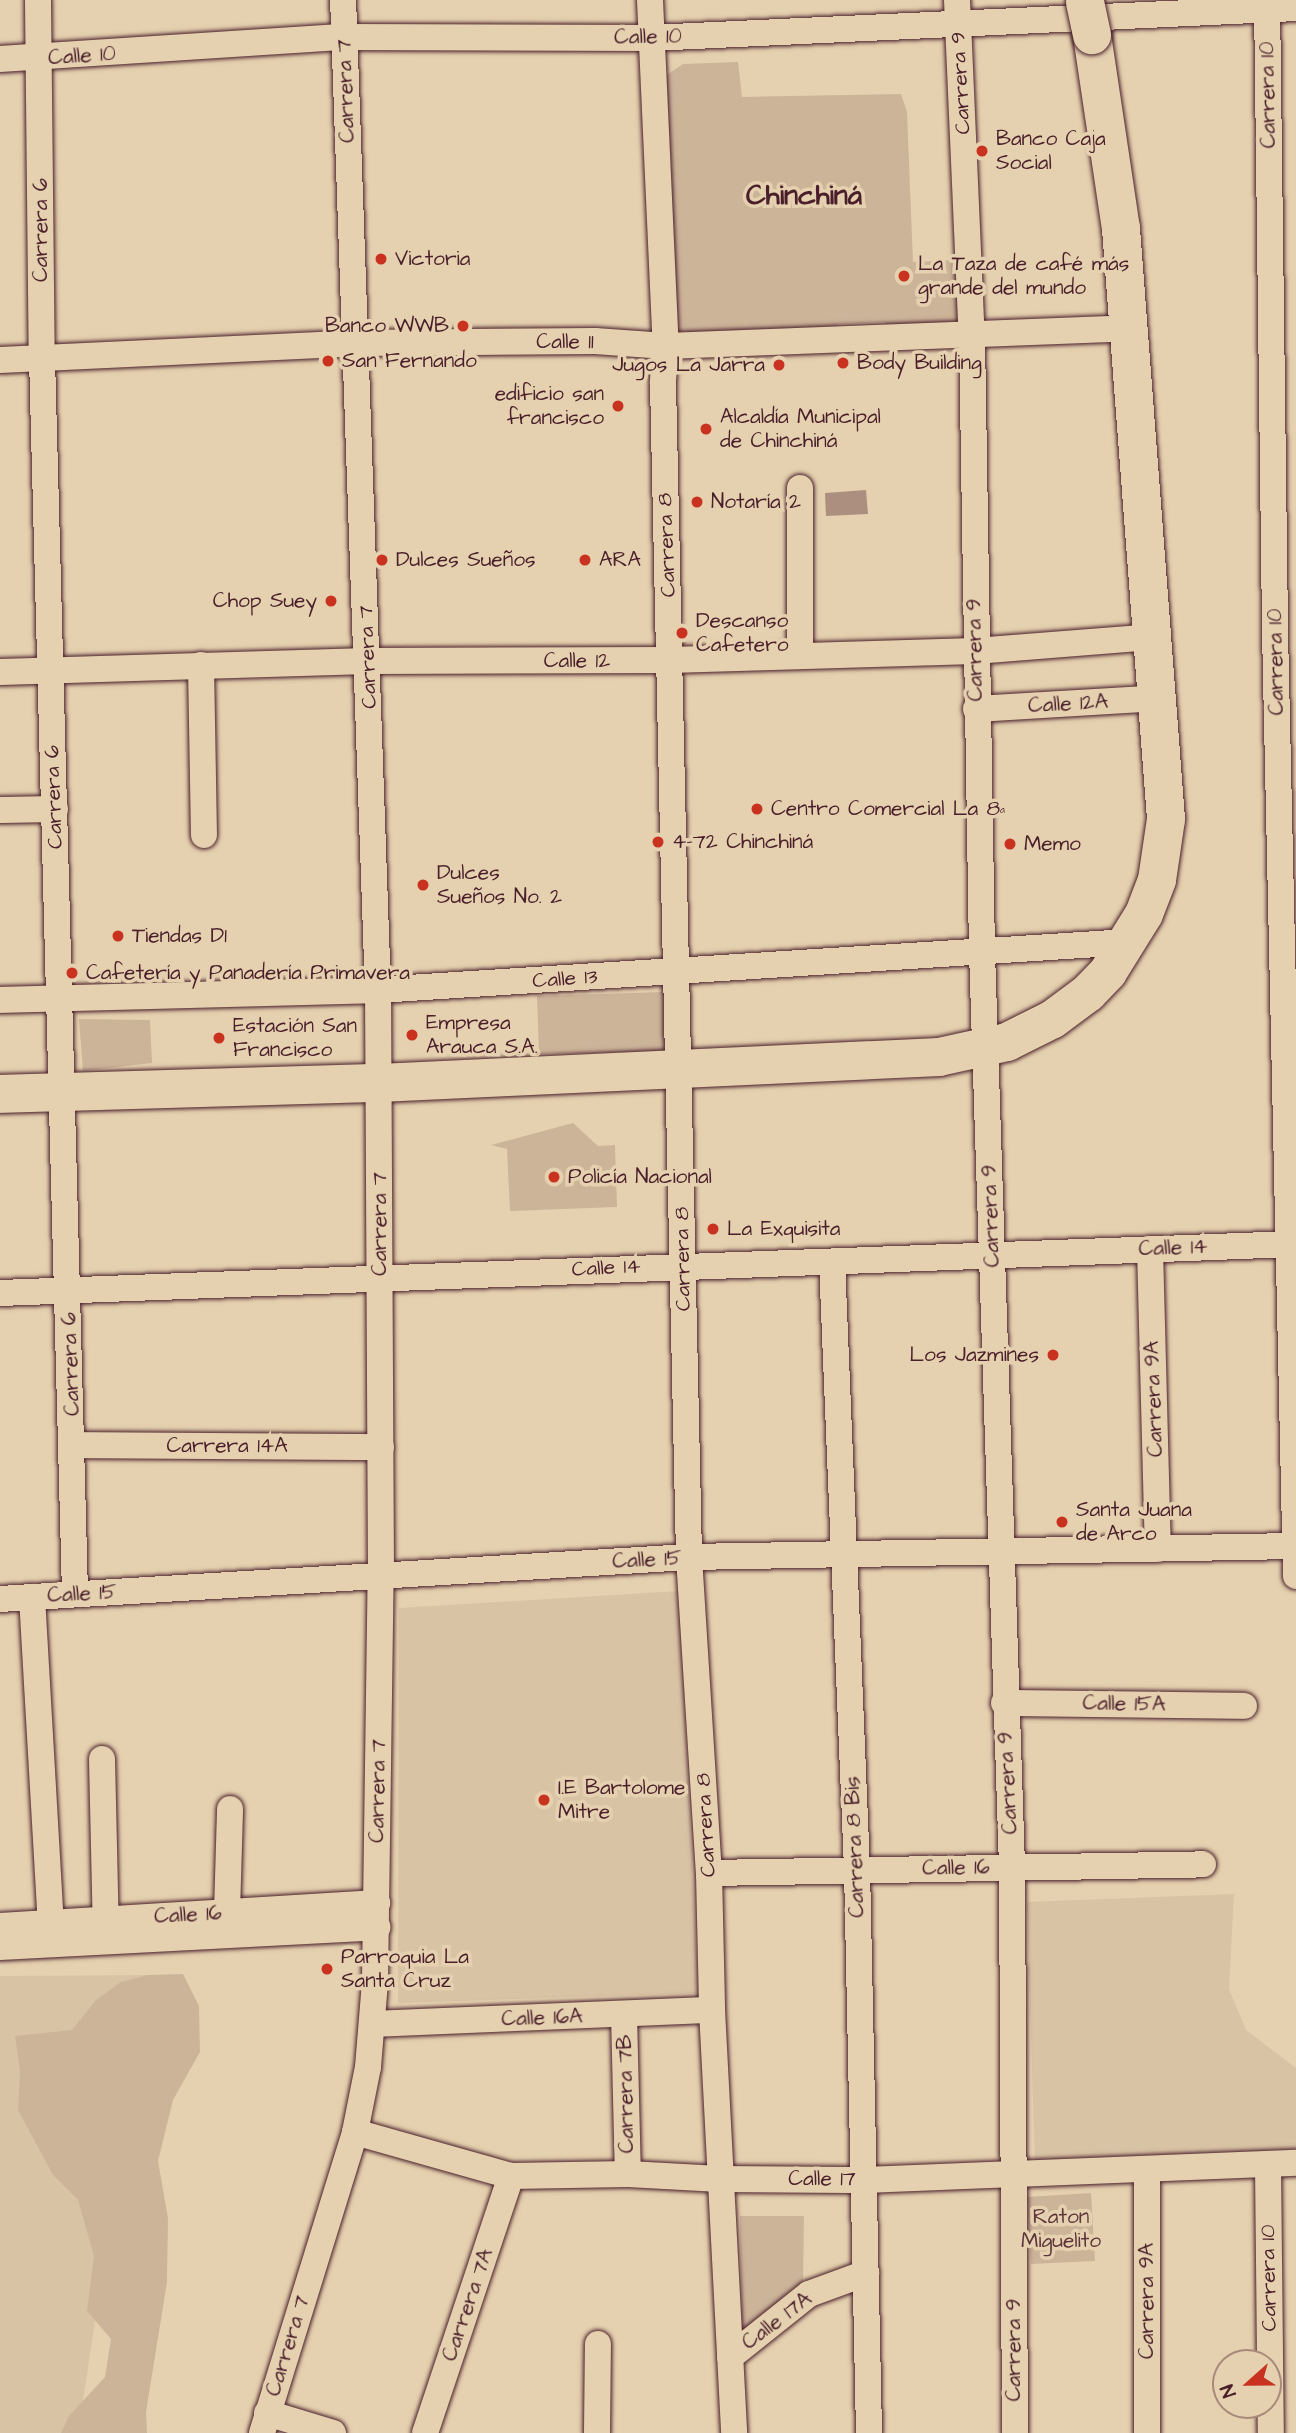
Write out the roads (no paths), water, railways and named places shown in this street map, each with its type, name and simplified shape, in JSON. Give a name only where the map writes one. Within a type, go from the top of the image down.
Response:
[{"type":"main road","points":[[0,1094],[379,1083],[899,1061],[986,1050],[1068,1009],[1108,972],[1129,942],[1157,880],[1164,849],[1159,698],[1130,328],[1112,149],[1087,12]]},
{"type":"street","name":"Carrera 6","points":[[38,0],[49,670],[65,1092],[75,1594]]},
{"type":"street","name":"Carrera 7","points":[[264,2423],[355,2132],[373,2024],[377,1915],[381,1576],[378,990],[343,0]]},
{"type":"street","name":"Carrera 8","points":[[650,0],[667,346],[663,383],[689,1557],[709,1873],[712,2010],[734,2433]]},
{"type":"street","name":"Calle 10","points":[[0,59],[39,60],[344,37],[651,38],[957,11],[1267,5],[1296,8]]},
{"type":"street","name":"Carrera 10","points":[[1267,5],[1284,322],[1296,1576]]},
{"type":"street","name":"Carrera 9","points":[[957,11],[972,337],[975,651],[982,952],[1002,1552],[1004,1703],[1012,1867],[1015,2433]]},
{"type":"street","name":"Calle 11","points":[[0,360],[357,343],[595,341],[667,346],[972,337],[1130,328]]},
{"type":"street","points":[[800,488],[800,656]]},
{"type":"street","name":"Calle 12","points":[[0,672],[368,661],[670,660],[975,651],[1154,637]]},
{"type":"street","points":[[201,665],[204,835]]},
{"type":"street","name":"Calle 12A","points":[[976,709],[1159,698]]},
{"type":"street","points":[[0,810],[55,809]]},
{"type":"street","name":"Calle 13","points":[[0,1000],[378,990],[1129,942]]},
{"type":"street","name":"Calle 14","points":[[0,1293],[1292,1244]]},
{"type":"street","name":"Carrera 9A","points":[[1150,1249],[1158,1549]]},
{"type":"street","name":"Carrera 8 Bis","points":[[832,1262],[857,1869],[869,2433]]},
{"type":"street","name":"Carrera 14A","points":[[74,1445],[381,1447]]},
{"type":"street","name":"Calle 15","points":[[0,1599],[689,1557],[1296,1546]]},
{"type":"street","points":[[32,1597],[51,1934]]},
{"type":"street","name":"Calle 15A","points":[[1004,1703],[1244,1706]]},
{"type":"street","points":[[102,1759],[106,1931]]},
{"type":"street","points":[[228,1912],[230,1809]]},
{"type":"street","name":"Calle 16","points":[[709,1873],[1203,1864]]},
{"type":"street","name":"Calle 16","points":[[106,1931],[228,1912],[377,1915]]},
{"type":"street","name":"Calle 16","points":[[0,1947],[51,1934],[377,1915]]},
{"type":"street","name":"Calle 16","points":[[0,1926],[51,1934]]},
{"type":"street","name":"Calle 16A","points":[[373,2024],[712,2010]]},
{"type":"street","name":"Carrera 7B","points":[[624,2015],[628,2174]]},
{"type":"street","name":"Calle 17","points":[[355,2132],[511,2176],[628,2174],[720,2179],[865,2179],[1296,2163]]},
{"type":"street","name":"Carrera 10","points":[[1268,2165],[1271,2433]]},
{"type":"street","name":"Carrera 9A","points":[[1147,2170],[1147,2433]]},
{"type":"street","name":"Carrera 7A","points":[[425,2433],[511,2176]]},
{"type":"street","name":"Calle 17A","points":[[730,2357],[809,2294],[866,2273]]},
{"type":"street","points":[[597,2433],[598,2344]]},
{"type":"street","points":[[264,2423],[333,2433]]},
{"type":"place","name":"Banco Caja Social","points":[[982,151]]},
{"type":"place","name":"Victoria","points":[[381,259]]},
{"type":"place","name":"La Taza de café más grande del mundo","points":[[904,276]]},
{"type":"place","name":"Banco WWB","points":[[463,326]]},
{"type":"place","name":"San Fernando","points":[[328,361]]},
{"type":"place","name":"Body Building","points":[[843,363]]},
{"type":"place","name":"Jugos La Jarra","points":[[779,365]]},
{"type":"place","name":"edificio san francisco","points":[[618,406]]},
{"type":"place","name":"Alcaldía Municipal de Chinchiná","points":[[706,429]]},
{"type":"place","name":"Notaría 2","points":[[697,502]]},
{"type":"place","name":"Dulces Sueños","points":[[382,560]]},
{"type":"place","name":"ARA","points":[[585,560]]},
{"type":"place","name":"Chop Suey","points":[[331,601]]},
{"type":"place","name":"Descanso Cafetero","points":[[682,633]]},
{"type":"place","name":"Centro Comercial La 8ª","points":[[757,809]]},
{"type":"place","name":"4-72 Chinchiná","points":[[658,842]]},
{"type":"place","name":"Memo","points":[[1010,844]]},
{"type":"place","name":"Dulces Sueños No. 2","points":[[423,885]]},
{"type":"place","name":"Tiendas D1","points":[[118,936]]},
{"type":"place","name":"Cafetería y Panadería Primavera","points":[[72,973]]},
{"type":"place","name":"Empresa Arauca S.A.","points":[[412,1035]]},
{"type":"place","name":"Estación San Francisco","points":[[219,1038]]},
{"type":"place","name":"Policía Nacional","points":[[554,1177]]},
{"type":"place","name":"La Exquisita","points":[[713,1229]]},
{"type":"place","name":"Los Jazmines","points":[[1053,1355]]},
{"type":"place","name":"Santa Juana de Arco","points":[[1062,1522]]},
{"type":"place","name":"I.E Bartolome Mitre","points":[[544,1800]]},
{"type":"place","name":"Parroquia La Santa Cruz","points":[[327,1969]]},
{"type":"district","name":"Chinchiná","points":[[804,196]]},
{"type":"park label","name":"Raton Miguelito","points":[[1061,2229]]}]
